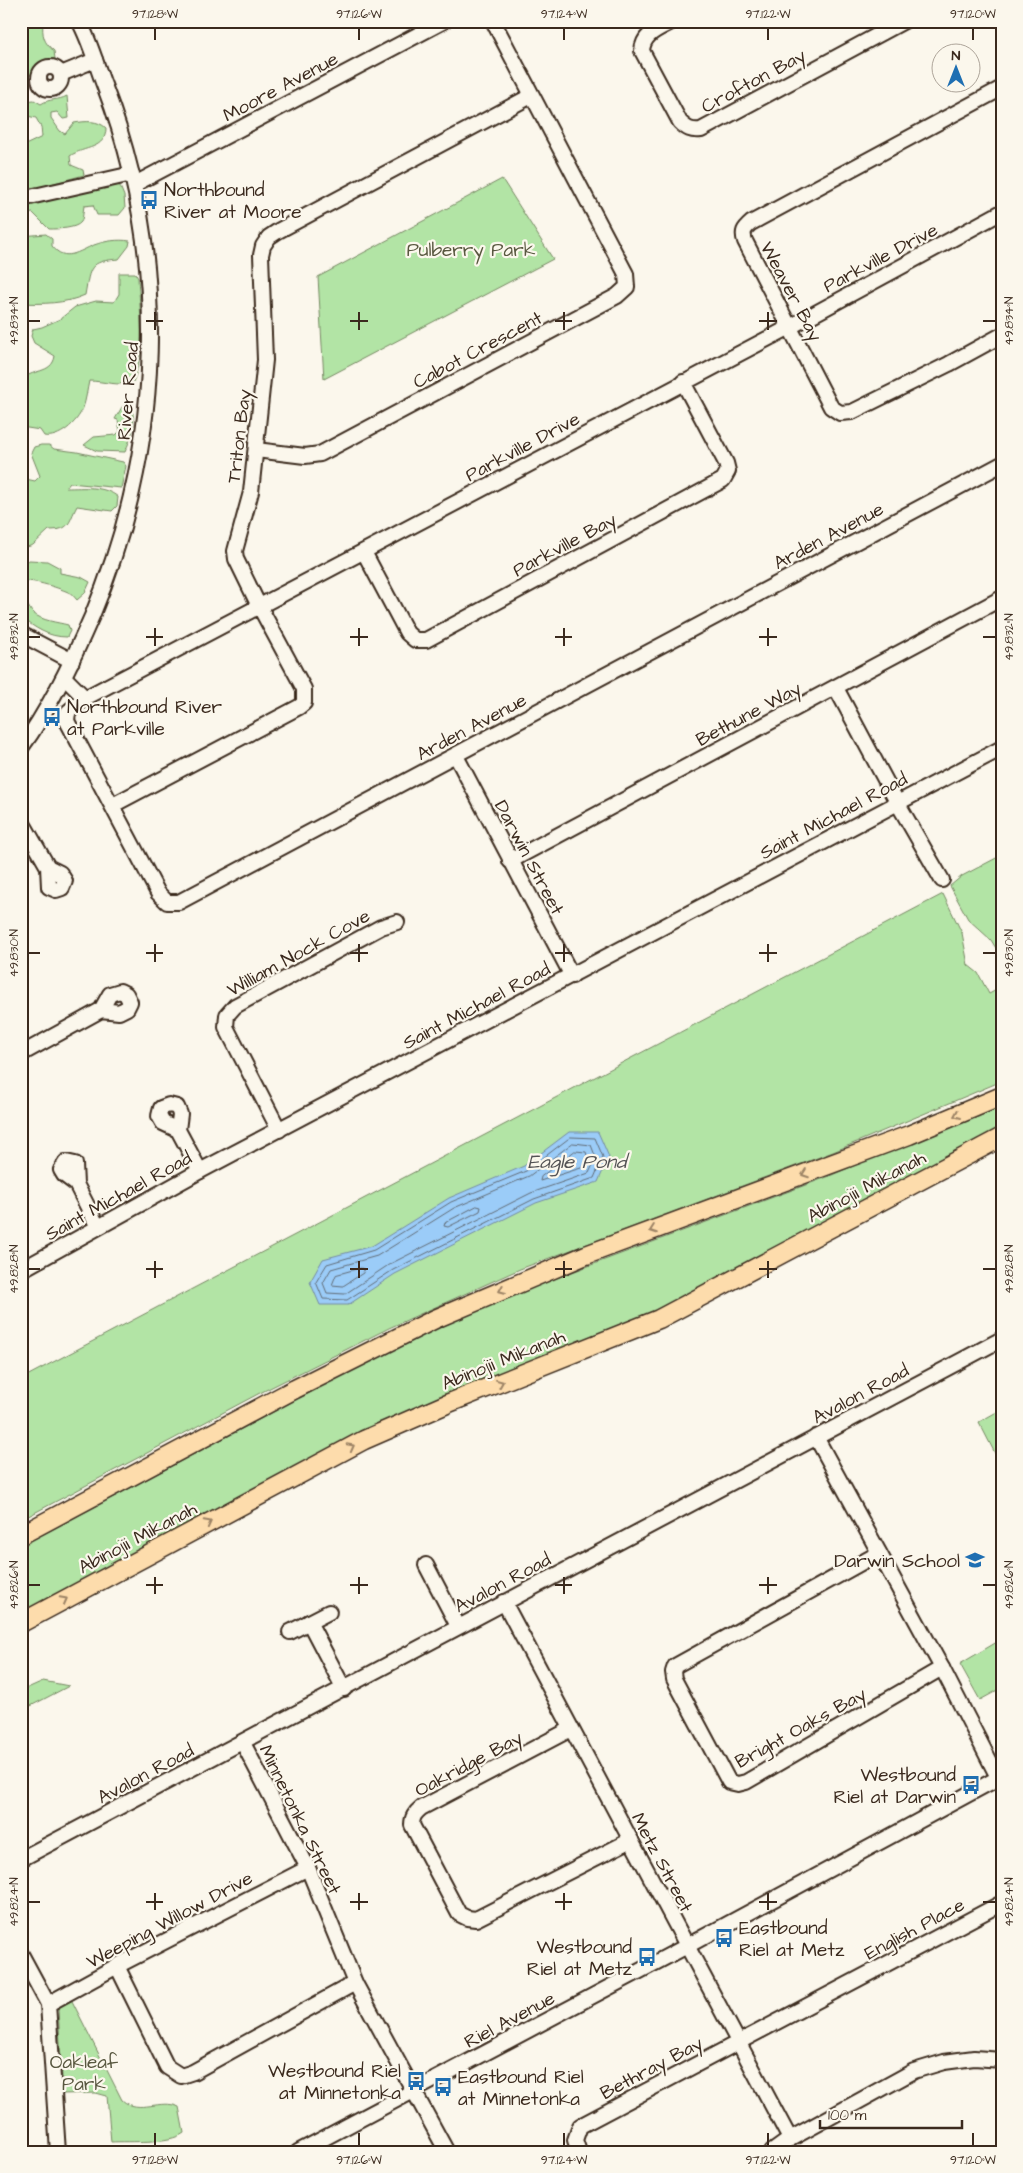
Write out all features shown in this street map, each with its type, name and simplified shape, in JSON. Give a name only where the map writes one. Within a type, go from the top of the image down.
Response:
[{"type":"main road","name":"Abinojii Mikanah","points":[[21,1535],[295,1389],[435,1319],[586,1255],[909,1135],[1002,1096]]},
{"type":"main road","name":"Abinojii Mikanah","points":[[21,1622],[364,1440],[450,1403],[659,1319],[1002,1137]]},
{"type":"street","name":"River Road","points":[[21,748],[47,708],[64,677],[109,574],[128,511],[142,445],[148,394],[150,302],[143,234],[133,179],[119,124],[79,21]]},
{"type":"street","name":"Moore Avenue","points":[[21,199],[133,179],[444,21]]},
{"type":"street","name":"Cabot Crescent","points":[[256,450],[305,456],[320,454],[623,292],[627,287],[626,274],[492,21]]},
{"type":"street","name":"Crofton Bay","points":[[672,21],[648,34],[642,42],[642,50],[680,122],[686,128],[693,131],[701,130],[904,21]]},
{"type":"street","points":[[60,74],[95,60]]},
{"type":"street","name":"Weaver Bay","points":[[1002,88],[745,228],[743,234],[831,406],[840,413],[852,412],[949,364],[1002,335]]},
{"type":"street","name":"Triton Bay","points":[[113,805],[299,708],[304,703],[304,688],[259,606],[236,559],[235,551],[250,492],[266,348],[261,255],[263,246],[269,237],[531,96]]},
{"type":"street","name":"Parkville Drive","points":[[85,698],[364,552],[1002,212]]},
{"type":"street","name":"Parkville Bay","points":[[364,552],[407,633],[415,640],[426,640],[723,480],[728,471],[726,463],[683,382]]},
{"type":"street","name":"Arden Avenue","points":[[85,698],[68,712],[67,721],[158,893],[167,902],[173,903],[456,756],[1002,464]]},
{"type":"street","name":"Bethune Way","points":[[510,861],[1002,598]]},
{"type":"street","points":[[21,634],[72,661]]},
{"type":"street","points":[[64,677],[85,698]]},
{"type":"street","points":[[836,688],[896,802],[942,880]]},
{"type":"street","name":"Saint Michael Road","points":[[21,1270],[200,1171],[572,976],[896,802],[1002,748]]},
{"type":"street","name":"Darwin Street","points":[[456,756],[572,976]]},
{"type":"street","points":[[21,820],[48,866]]},
{"type":"street","name":"William Nock Cove","points":[[279,1130],[226,1027],[227,1015],[235,1006],[381,927],[397,922]]},
{"type":"street","points":[[21,1054],[101,1010]]},
{"type":"street","points":[[178,1130],[200,1171]]},
{"type":"street","points":[[76,1184],[98,1227]]},
{"type":"street","name":"Avalon Road","points":[[21,1859],[1002,1339]]},
{"type":"street","points":[[816,1437],[1001,1780]]},
{"type":"street","name":"Bright Oaks Bay","points":[[879,1553],[675,1666],[673,1672],[674,1679],[729,1782],[738,1784],[746,1782],[942,1668]]},
{"type":"street","points":[[426,1565],[458,1626]]},
{"type":"street","name":"Metz Street","points":[[504,1602],[790,2139]]},
{"type":"street","points":[[290,1632],[329,1612]]},
{"type":"street","points":[[309,1622],[344,1689]]},
{"type":"street","name":"Oakridge Bay","points":[[571,1729],[420,1808],[415,1813],[412,1819],[412,1826],[459,1914],[467,1918],[476,1919],[631,1840]]},
{"type":"street","name":"Minnetonka Street","points":[[243,1743],[308,1868],[355,1983],[447,2152]]},
{"type":"street","name":"Riel Avenue","points":[[298,2152],[1001,1780]]},
{"type":"street","name":"Weeping Willow Drive","points":[[48,2004],[117,1966],[308,1868]]},
{"type":"street","name":"English Place","points":[[738,2042],[1002,1903]]},
{"type":"street","points":[[21,1954],[48,2004],[58,2152]]},
{"type":"street","points":[[117,1966],[167,2066],[181,2076],[193,2072],[355,1983]]},
{"type":"street","name":"Bethray Bay","points":[[579,2152],[575,2140],[580,2126],[738,2042]]},
{"type":"street","points":[[772,2152],[790,2139],[914,2071],[944,2062],[974,2058],[1002,2060]]},
{"type":"green space","points":[[21,21],[43,21],[44,38],[54,51],[55,59],[34,73],[21,78]]},
{"type":"green space","points":[[67,96],[69,118],[63,119],[57,112],[51,113],[51,118],[60,131],[65,134],[74,123],[91,122],[103,125],[106,128],[105,135],[98,144],[70,156],[71,165],[83,170],[84,175],[21,192],[21,147],[42,137],[41,127],[36,118],[23,115],[21,106],[25,101],[34,100],[41,104]]},
{"type":"green space","name":"Pulberry Park","points":[[502,179],[553,259],[324,379],[318,277]]},
{"type":"green space","points":[[119,184],[124,196],[125,208],[119,215],[97,215],[93,205],[84,206],[82,221],[79,224],[66,228],[49,229],[33,213],[21,215],[21,207],[51,197]]},
{"type":"green space","points":[[46,234],[52,239],[52,246],[57,251],[67,255],[103,242],[116,240],[130,241],[129,246],[119,259],[102,262],[93,267],[88,278],[85,295],[61,302],[21,303],[21,236]]},
{"type":"green space","points":[[119,273],[135,273],[138,278],[141,344],[140,357],[133,382],[117,384],[89,381],[85,402],[80,414],[67,429],[56,435],[44,436],[40,430],[21,427],[21,381],[30,374],[46,369],[53,362],[55,356],[34,343],[31,336],[33,329],[60,319],[75,307],[96,301],[114,302],[119,294]]},
{"type":"green space","points":[[130,406],[134,423],[125,452],[97,451],[84,445],[94,437],[116,435],[120,431],[118,420],[115,419],[122,407]]},
{"type":"green space","points":[[49,445],[54,449],[123,462],[126,466],[121,488],[70,483],[66,488],[93,488],[112,493],[118,497],[117,506],[112,511],[77,506],[65,527],[49,530],[33,545],[21,549],[21,478],[35,481],[40,476],[31,453],[34,447]]},
{"type":"green space","points":[[29,560],[47,561],[60,568],[60,573],[81,577],[90,582],[85,593],[77,600],[71,593],[58,588],[37,582],[21,582],[21,567]]},
{"type":"green space","points":[[21,597],[37,616],[45,620],[68,625],[70,631],[67,637],[60,637],[42,631],[21,617]]},
{"type":"green space","points":[[1002,855],[1002,958],[991,940],[968,919],[950,886],[962,876]]},
{"type":"green space","points":[[943,894],[962,933],[968,965],[978,973],[989,994],[1002,987],[1002,1081],[833,1152],[520,1269],[389,1328],[258,1394],[21,1520],[21,1379]]},
{"type":"green space","points":[[1002,1104],[1002,1132],[658,1314],[539,1364],[21,1616],[21,1546],[396,1347],[524,1290],[827,1177]]},
{"type":"green space","points":[[1002,1409],[1002,1467],[979,1422]]},
{"type":"green space","points":[[1002,1639],[1002,1688],[980,1700],[960,1664]]},
{"type":"green space","points":[[43,1681],[69,1686],[21,1711],[21,1691]]},
{"type":"green space","name":"Oakleaf Park","points":[[71,1999],[122,2100],[136,2106],[165,2104],[179,2107],[184,2133],[169,2139],[111,2142],[107,2096],[96,2093],[63,2094],[58,2009],[61,2004]]},
{"type":"water","name":"Eagle Pond","points":[[569,1132],[598,1132],[609,1157],[598,1182],[536,1203],[395,1274],[348,1305],[320,1305],[310,1282],[323,1259],[372,1246],[449,1198],[524,1166]]},
{"type":"place","name":"Northbound River at Moore","points":[[149,200]]},
{"type":"place","name":"Northbound River at Parkville","points":[[52,717]]},
{"type":"place","name":"Darwin School","points":[[975,1560]]},
{"type":"place","name":"Westbound Riel at Darwin","points":[[971,1785]]},
{"type":"place","name":"Eastbound Riel at Metz","points":[[724,1938]]},
{"type":"place","name":"Westbound Riel at Metz","points":[[647,1957]]},
{"type":"place","name":"Westbound Riel at Minnetonka","points":[[416,2081]]},
{"type":"place","name":"Eastbound Riel at Minnetonka","points":[[443,2087]]}]
